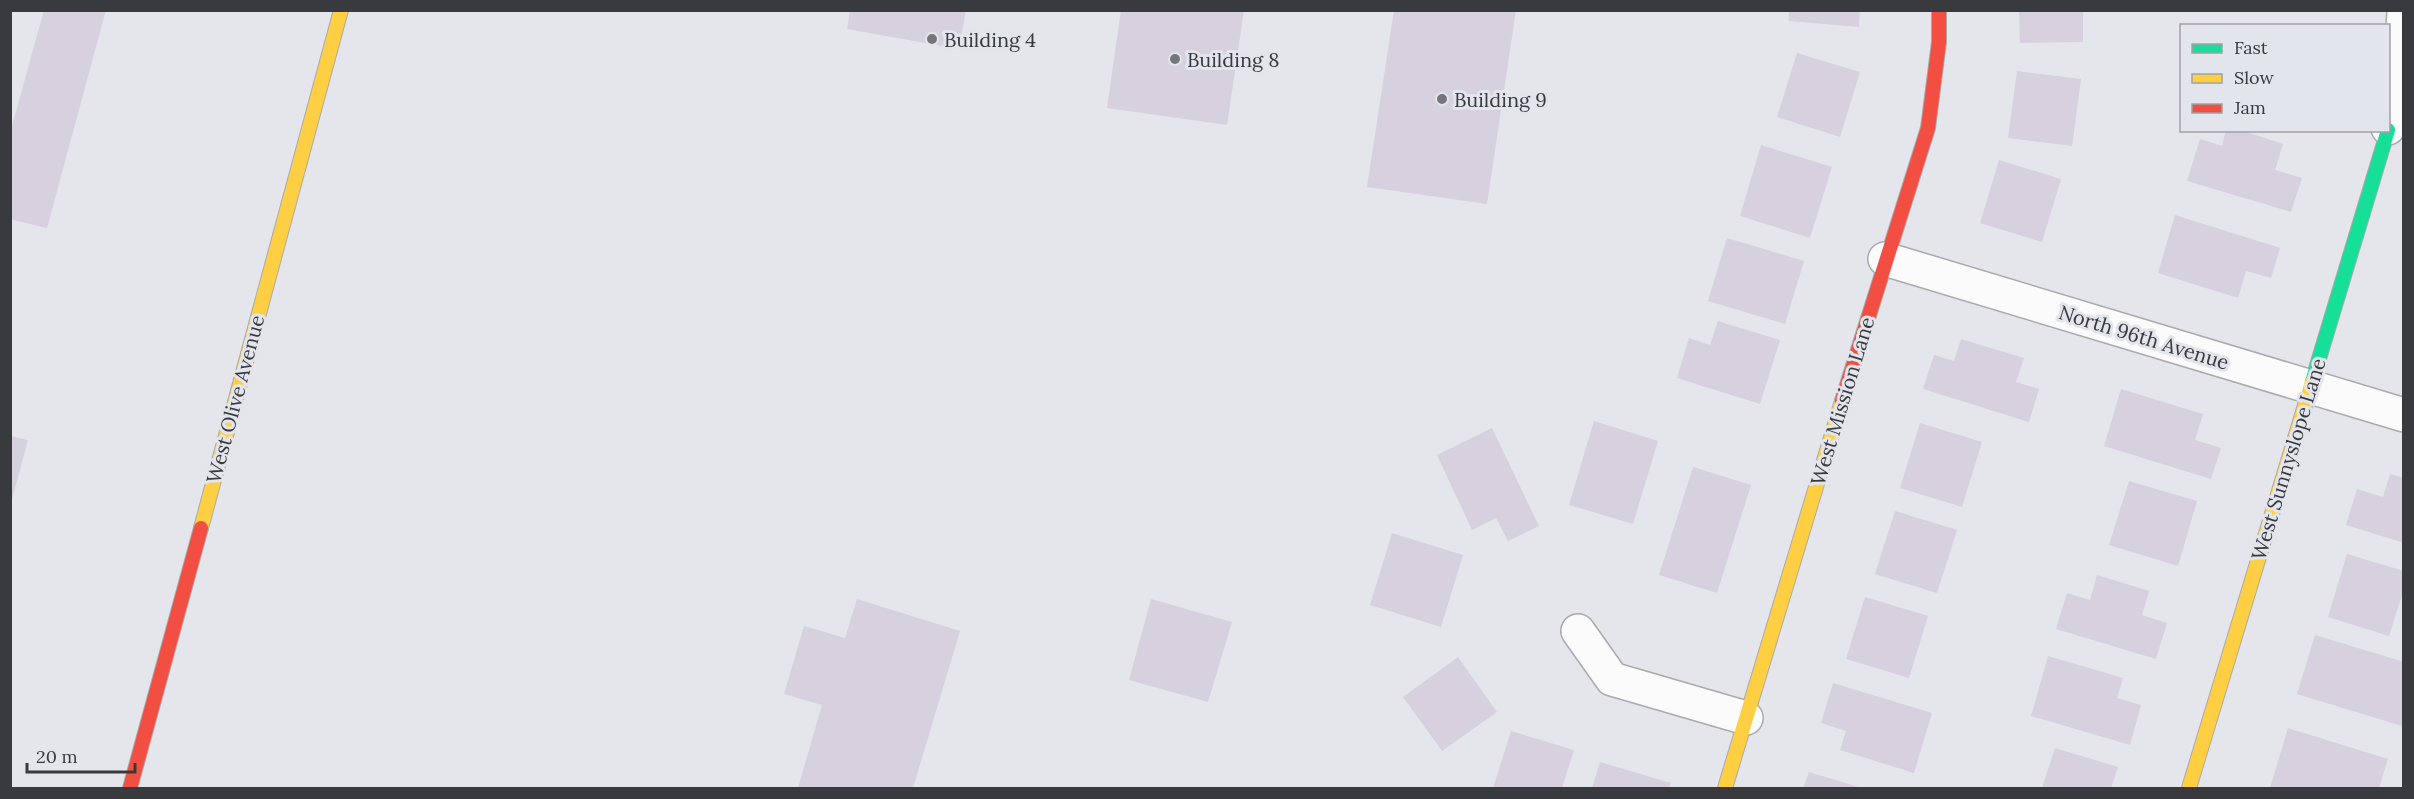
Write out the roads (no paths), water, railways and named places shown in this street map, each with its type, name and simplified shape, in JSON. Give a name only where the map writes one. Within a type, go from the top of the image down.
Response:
[{"type":"street","name":"West Olive Avenue","points":[[130,789],[341,10]]},
{"type":"street","name":"West Mission Lane","points":[[1725,789],[1885,259],[1928,128],[1939,42],[1939,10]]},
{"type":"street","name":"West Sunnyslope Lane","points":[[2390,122],[2399,86],[2403,13]]},
{"type":"street","name":"West Sunnyslope Lane","points":[[2189,789],[2387,132]]},
{"type":"street","name":"North 96th Avenue","points":[[1885,259],[2403,415]]},
{"type":"street","points":[[1578,631],[1612,679],[1746,718]]},
{"type":"place","name":"Building 4","points":[[932,39]]},
{"type":"place","name":"Building 8","points":[[1175,59]]},
{"type":"place","name":"Building 9","points":[[1442,99]]}]
